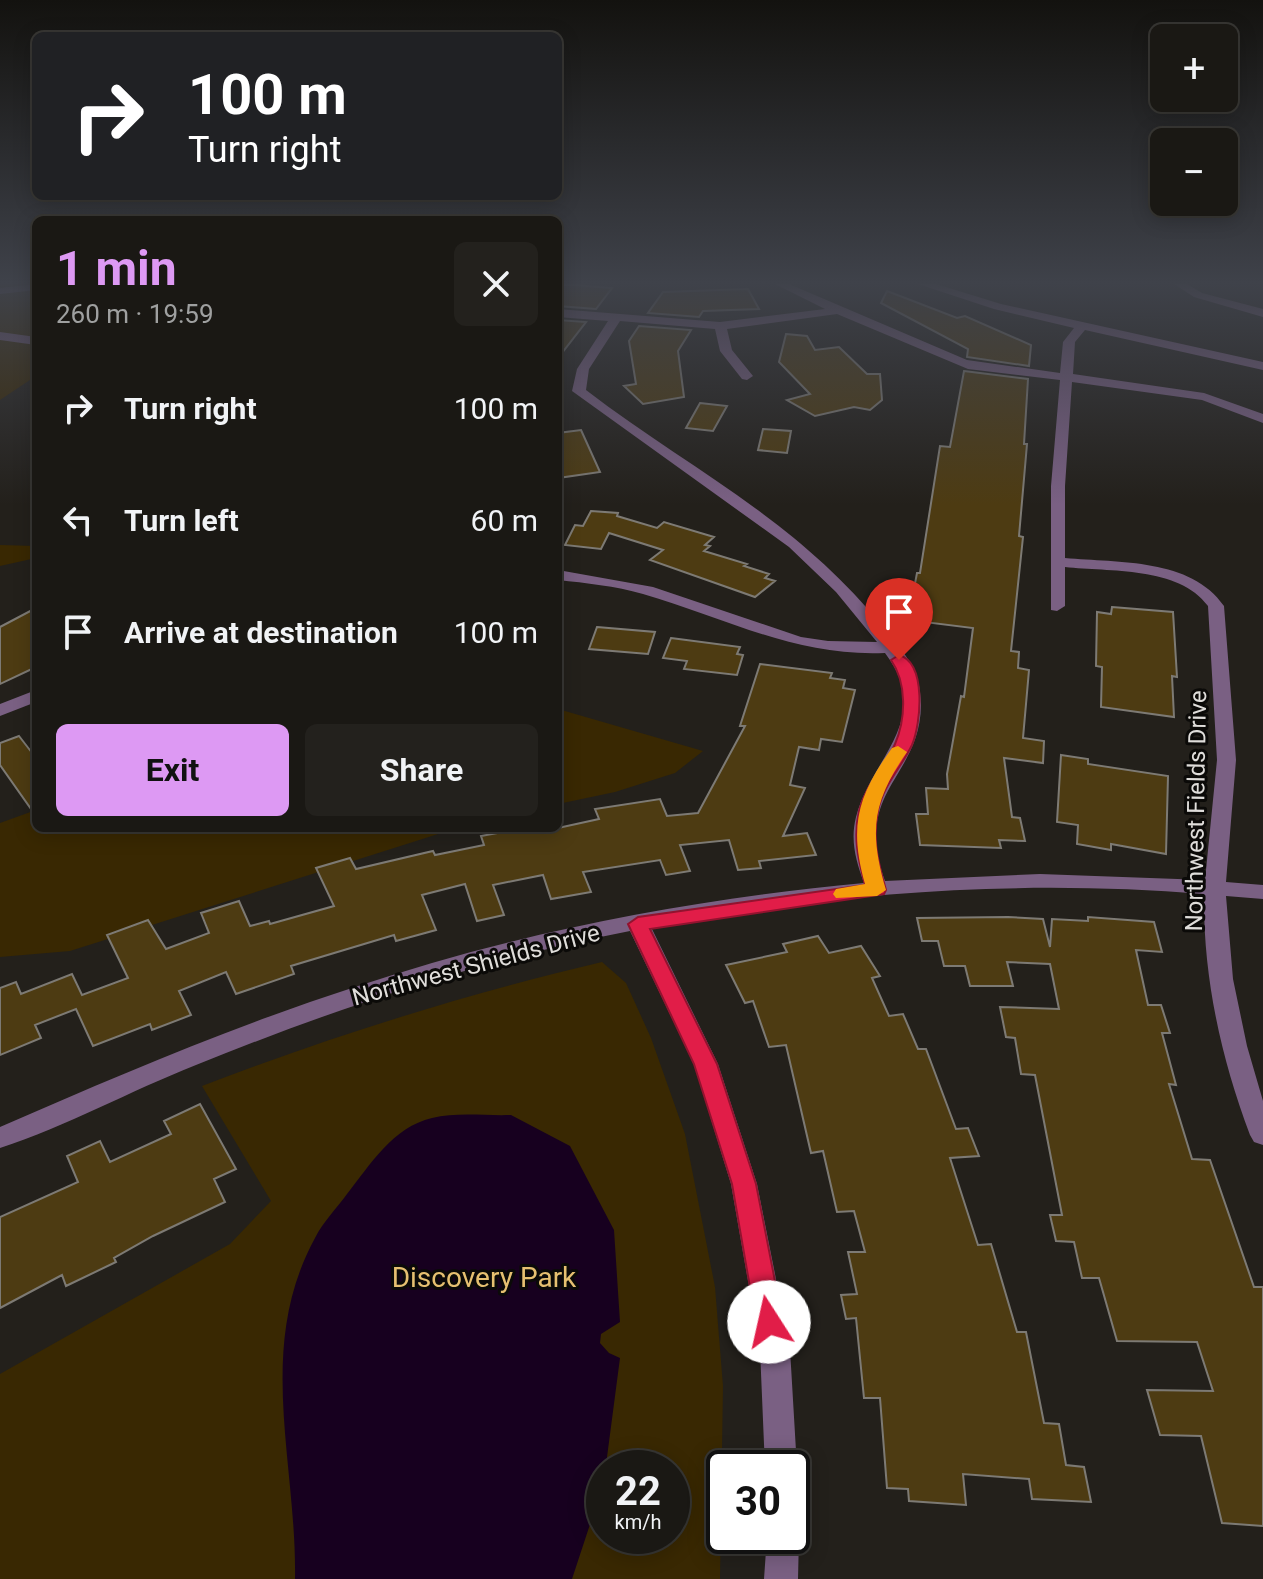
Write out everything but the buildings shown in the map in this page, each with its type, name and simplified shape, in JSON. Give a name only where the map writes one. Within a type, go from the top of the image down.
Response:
[{"type":"street","points":[[590,358],[571,391],[795,544],[836,583],[909,673],[912,691],[904,744],[883,773],[869,810],[864,849],[877,890]]},
{"type":"street","points":[[732,358],[747,376]]},
{"type":"street","points":[[946,358],[1001,371],[1196,396],[1242,409],[1263,419]]},
{"type":"street","points":[[1057,606],[1058,486],[1068,358]]},
{"type":"street","points":[[1227,358],[1263,366]]},
{"type":"street","name":"Northwest Fields Drive","points":[[1059,562],[1174,576],[1212,595],[1226,691],[1226,784],[1215,887],[1217,925],[1237,1059],[1263,1135]]},
{"type":"street","points":[[562,576],[618,583],[659,593],[800,644],[850,651],[890,647]]},
{"type":"street","points":[[0,710],[32,698]]},
{"type":"street","name":"Northwest Shields Drive","points":[[0,1138],[224,1043],[365,992],[519,948],[638,924],[877,890],[1049,880],[1263,892]]},
{"type":"street","points":[[638,924],[706,1064],[744,1184],[775,1349],[780,1450]]},
{"type":"street","points":[[781,1579],[782,1554]]},
{"type":"green space","points":[[0,358],[32,358],[32,379],[0,400]]},
{"type":"green space","points":[[0,545],[32,546],[32,559],[0,566]]},
{"type":"green space","points":[[562,710],[703,751],[675,773],[615,792],[562,803]]},
{"type":"green space","points":[[32,811],[32,832],[444,832],[70,951],[0,957],[0,823]]},
{"type":"green space","name":"Discovery Park","points":[[602,962],[626,983],[651,1038],[685,1134],[715,1287],[723,1386],[722,1450],[706,1450],[706,1554],[720,1554],[720,1579],[0,1579],[0,1374],[230,1244],[271,1201],[202,1086],[400,1017]]},
{"type":"shaded area","points":[[511,1115],[570,1146],[614,1230],[620,1322],[601,1334],[600,1343],[609,1353],[620,1358],[608,1450],[586,1450],[586,1536],[572,1579],[295,1579],[283,1363],[287,1321],[297,1279],[326,1221],[394,1138],[432,1118]]},
{"type":"slow traffic","points":[[843,894],[877,890],[864,849],[869,810],[883,773],[898,752]]},
{"type":"route","points":[[769,1322],[744,1184],[706,1064],[638,924],[755,904],[877,890],[864,849],[869,810],[883,773],[904,744],[909,724],[912,691],[909,673],[899,660]]}]
